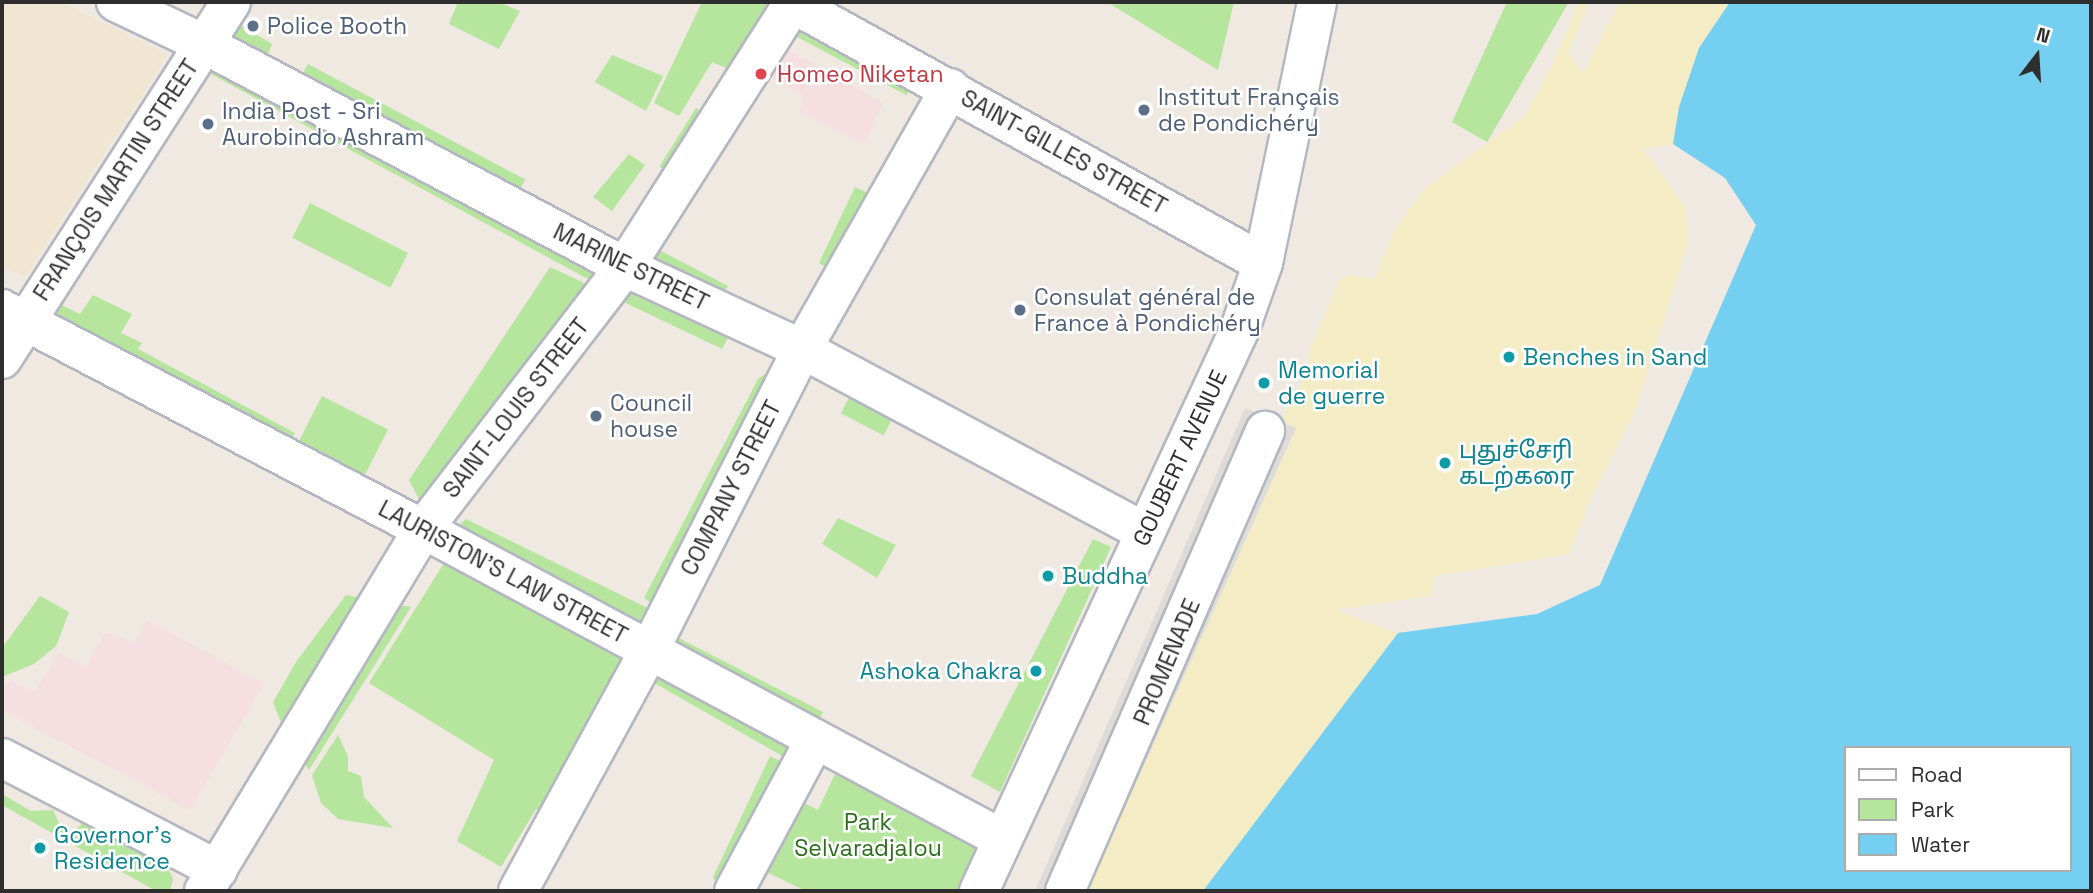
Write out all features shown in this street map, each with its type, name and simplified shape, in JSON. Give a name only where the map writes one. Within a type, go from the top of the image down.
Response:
[{"type":"street","name":"MARINE STREET","points":[[116,2],[204,44],[625,267],[802,349],[1145,532]]},
{"type":"street","name":"FRANÇOIS MARTIN STREET","points":[[2,359],[13,315],[231,2]]},
{"type":"street","name":"SAINT-GILLES STREET","points":[[792,2],[1263,262]]},
{"type":"street","name":"SAINT-LOUIS STREET","points":[[211,881],[423,528],[625,267],[792,2]]},
{"type":"street","name":"GOUBERT AVENUE","points":[[979,891],[1239,331],[1263,262],[1317,2]]},
{"type":"street","name":"COMPANY STREET","points":[[518,891],[649,652],[802,349],[950,88]]},
{"type":"street","name":"LAURISTON'S LAW STREET","points":[[13,315],[423,528],[649,652],[1002,839]]},
{"type":"street","name":"PROMENADE","points":[[1065,891],[1265,431]]},
{"type":"street","points":[[734,891],[815,740]]},
{"type":"street","points":[[2,758],[211,881]]},
{"type":"shaded area","points":[[2,2],[61,2],[167,55],[25,277],[2,266]]},
{"type":"shaded area","points":[[770,40],[883,103],[864,145],[800,113],[803,96],[760,69]]},
{"type":"shaded area","points":[[1245,408],[1296,428],[1087,891],[1035,891]]},
{"type":"shaded area","points":[[147,620],[264,684],[190,810],[2,710],[2,694],[10,680],[35,692],[59,653],[86,666],[106,632],[134,644]]},
{"type":"green space","points":[[458,2],[497,2],[520,11],[499,49],[449,24]]},
{"type":"green space","points":[[702,2],[778,2],[742,75],[712,62],[679,116],[654,103]]},
{"type":"green space","points":[[1107,2],[1234,2],[1218,70]]},
{"type":"green space","points":[[1507,2],[1569,2],[1487,142],[1452,122]]},
{"type":"green space","points":[[794,7],[918,73],[907,95],[782,29]]},
{"type":"green space","points":[[226,16],[272,44],[262,69],[210,41]]},
{"type":"green space","points":[[206,53],[612,269],[597,284],[196,66]]},
{"type":"green space","points":[[612,55],[663,76],[646,111],[595,82]]},
{"type":"green space","points":[[308,64],[525,179],[513,202],[296,87]]},
{"type":"green space","points":[[696,108],[715,120],[678,178],[659,167]]},
{"type":"green space","points":[[629,154],[645,165],[612,211],[593,197]]},
{"type":"green space","points":[[855,187],[881,199],[840,275],[819,263]]},
{"type":"green space","points":[[310,203],[408,253],[390,288],[292,238]]},
{"type":"green space","points":[[644,242],[728,286],[718,305],[631,264]]},
{"type":"green space","points":[[550,267],[599,290],[427,514],[409,480]]},
{"type":"green space","points":[[626,275],[735,324],[722,349],[611,296]]},
{"type":"green space","points":[[93,295],[132,314],[121,333],[142,343],[138,349],[295,433],[286,449],[34,316],[47,298],[80,314]]},
{"type":"green space","points":[[784,361],[663,611],[644,598],[758,379]]},
{"type":"green space","points":[[855,386],[898,408],[884,435],[841,414]]},
{"type":"green space","points":[[322,396],[388,430],[361,482],[295,449]]},
{"type":"green space","points":[[838,518],[896,545],[877,578],[822,544]]},
{"type":"green space","points":[[466,519],[664,616],[646,644],[451,532]]},
{"type":"green space","points":[[1093,539],[1111,547],[1000,792],[971,776]]},
{"type":"green space","points":[[449,555],[641,654],[553,815],[536,809],[501,867],[457,841],[494,760],[369,683]]},
{"type":"green space","points":[[346,595],[411,607],[309,770],[288,740],[273,702],[296,662]]},
{"type":"green space","points":[[40,596],[69,612],[56,646],[34,664],[2,677],[2,648]]},
{"type":"green space","points":[[665,631],[823,712],[798,765],[642,676]]},
{"type":"green space","points":[[338,735],[348,756],[348,771],[361,776],[364,797],[393,828],[338,819],[321,803],[312,775]]},
{"type":"green space","points":[[770,756],[794,768],[722,891],[713,877]]},
{"type":"green space","name":"Park Selvaradjalou","points":[[843,757],[984,832],[957,891],[806,891],[764,871],[800,801],[818,810]]},
{"type":"green space","points":[[2,794],[31,811],[53,810],[62,830],[71,833],[82,824],[98,818],[163,856],[173,879],[170,891],[156,891],[2,805]]},
{"type":"sand","name":"புதுச்சேரி கடற்கரை","points":[[1579,2],[1589,2],[1568,54],[1583,73],[1620,2],[1730,2],[1699,48],[1679,107],[1673,144],[1643,149],[1686,208],[1688,243],[1635,411],[1591,498],[1569,554],[1435,576],[1431,596],[1335,610],[1398,633],[1203,891],[1087,891],[1296,429],[1281,422],[1310,365],[1309,351],[1340,280],[1348,275],[1375,279],[1395,229],[1425,188],[1525,116],[1557,55]]},
{"type":"water","points":[[1730,2],[2091,2],[2091,891],[1203,891],[1398,633],[1537,614],[1600,585],[1756,225],[1725,178],[1673,144],[1679,107],[1699,48]]},
{"type":"place","name":"Police Booth","points":[[253,26]]},
{"type":"place","name":"Homeo Niketan","points":[[761,74]]},
{"type":"place","name":"Institut Français de Pondichéry","points":[[1144,110]]},
{"type":"place","name":"India Post - Sri Aurobindo Ashram","points":[[208,124]]},
{"type":"place","name":"Consulat général de France à Pondichéry","points":[[1020,310]]},
{"type":"place","name":"Benches in Sand","points":[[1509,357]]},
{"type":"place","name":"Memorial de guerre","points":[[1264,383]]},
{"type":"place","name":"Council house","points":[[596,416]]},
{"type":"place","name":"புதுச்சேரி கடற்கரை","points":[[1445,463]]},
{"type":"place","name":"Buddha","points":[[1048,576]]},
{"type":"place","name":"Ashoka Chakra","points":[[1036,671]]},
{"type":"place","name":"Governor's Residence","points":[[40,848]]}]
